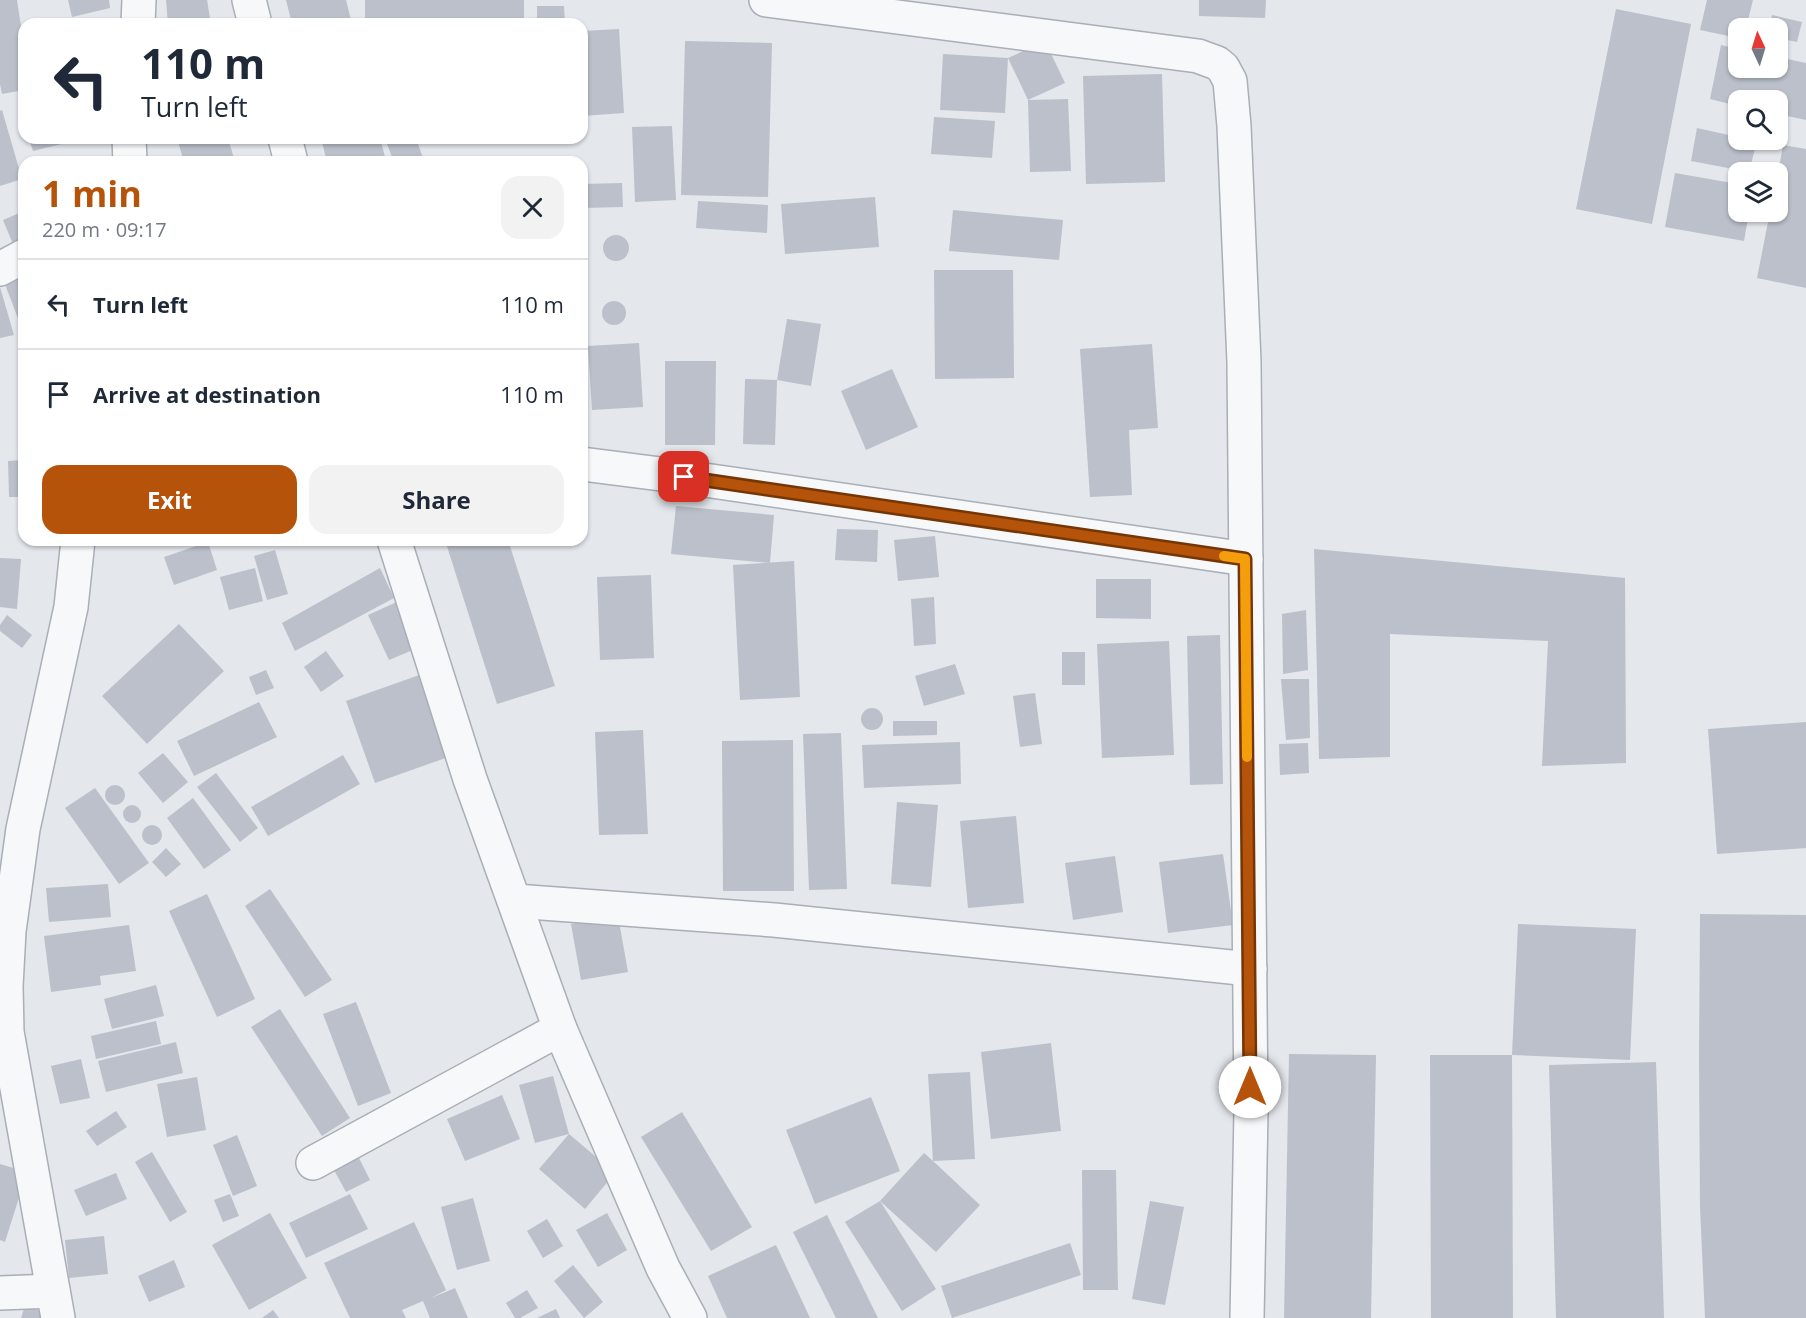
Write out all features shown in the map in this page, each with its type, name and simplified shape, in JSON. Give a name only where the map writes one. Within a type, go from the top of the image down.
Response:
[{"type":"street","points":[[138,18],[139,0]]},
{"type":"street","points":[[249,0],[254,18]]},
{"type":"street","points":[[766,0],[1198,56],[1217,63],[1223,68],[1230,81],[1244,362],[1251,1111],[1247,1318]]},
{"type":"street","points":[[0,269],[18,259]]},
{"type":"street","points":[[588,465],[695,478],[1245,559]]},
{"type":"street","points":[[0,1293],[55,1305],[8,1032],[6,986],[9,931],[23,830],[70,607],[77,546]]},
{"type":"street","points":[[396,546],[470,779],[560,1029],[663,1268],[690,1318]]},
{"type":"street","points":[[515,901],[774,920],[1250,969]]},
{"type":"street","points":[[313,1163],[560,1029]]},
{"type":"building","points":[[0,0],[17,0],[20,18],[18,91],[2,94]]},
{"type":"building","points":[[68,0],[109,0],[110,8],[72,17]]},
{"type":"building","points":[[166,0],[207,0],[210,18],[168,18]]},
{"type":"building","points":[[286,0],[346,0],[350,18],[290,18]]},
{"type":"building","points":[[365,0],[524,0],[524,18],[365,18]]},
{"type":"building","points":[[1199,0],[1266,0],[1265,18],[1199,16]]},
{"type":"building","points":[[1707,0],[1753,0],[1748,18],[1728,18],[1728,36],[1700,30]]},
{"type":"building","points":[[537,6],[564,6],[565,18],[537,18]]},
{"type":"building","points":[[1616,9],[1691,24],[1652,224],[1576,209]]},
{"type":"building","points":[[1788,19],[1802,22],[1797,42],[1788,40]]},
{"type":"building","points":[[619,29],[624,113],[588,116],[588,31]]},
{"type":"building","points":[[685,41],[772,43],[768,197],[681,195]]},
{"type":"building","points":[[1045,41],[1065,83],[1028,100],[1008,58]]},
{"type":"building","points":[[1721,45],[1728,47],[1728,78],[1788,78],[1788,59],[1806,63],[1806,120],[1788,116],[1788,90],[1728,90],[1728,104],[1710,99]]},
{"type":"building","points":[[943,54],[1008,58],[1005,113],[940,110]]},
{"type":"building","points":[[1162,74],[1165,182],[1086,184],[1083,76]]},
{"type":"building","points":[[1068,99],[1071,171],[1030,172],[1028,100]]},
{"type":"building","points":[[2,110],[18,165],[18,180],[0,186],[0,111]]},
{"type":"building","points":[[934,117],[995,121],[992,158],[931,154]]},
{"type":"building","points":[[672,126],[676,200],[635,202],[632,127]]},
{"type":"building","points":[[1697,128],[1728,135],[1728,150],[1755,150],[1752,162],[1728,162],[1728,168],[1691,161]]},
{"type":"building","points":[[31,144],[62,144],[33,151]]},
{"type":"building","points":[[179,144],[230,144],[233,156],[182,156]]},
{"type":"building","points":[[322,144],[382,144],[385,156],[326,156]]},
{"type":"building","points":[[387,144],[418,144],[422,156],[392,156]]},
{"type":"building","points":[[1788,146],[1806,149],[1806,288],[1757,278],[1768,222],[1788,222],[1788,162],[1780,162],[1782,150],[1788,150]]},
{"type":"building","points":[[1675,173],[1728,182],[1728,222],[1747,222],[1744,241],[1665,227]]},
{"type":"building","points":[[622,183],[623,207],[588,208],[588,184]]},
{"type":"building","points":[[875,197],[879,247],[785,254],[781,204]]},
{"type":"building","points":[[698,201],[768,205],[767,233],[696,228]]},
{"type":"building","points":[[953,210],[1063,220],[1059,260],[949,251]]},
{"type":"building","points":[[18,214],[18,248],[15,249],[3,220]]},
{"type":"building","points":[[616,235],[625,239],[629,248],[625,257],[616,261],[607,257],[603,248],[607,239]]},
{"type":"building","points":[[18,270],[18,318],[1,274]]},
{"type":"building","points":[[934,270],[1013,270],[1014,378],[935,379]]},
{"type":"building","points":[[0,287],[14,335],[0,338]]},
{"type":"building","points":[[614,301],[619,302],[625,308],[625,318],[619,324],[614,325],[609,324],[603,318],[602,313],[603,308],[609,302]]},
{"type":"building","points":[[787,319],[821,324],[811,386],[777,380]]},
{"type":"building","points":[[639,343],[643,407],[592,410],[588,346]]},
{"type":"building","points":[[1152,344],[1158,428],[1129,430],[1132,495],[1090,497],[1080,349]]},
{"type":"building","points":[[665,361],[716,361],[715,445],[665,445]]},
{"type":"building","points":[[892,369],[918,427],[866,450],[841,391]]},
{"type":"building","points":[[745,379],[777,380],[775,445],[743,444]]},
{"type":"building","points":[[18,460],[18,497],[9,497],[8,461]]},
{"type":"building","points":[[676,506],[774,515],[770,563],[671,554]]},
{"type":"building","points":[[837,529],[878,530],[877,562],[835,560]]},
{"type":"building","points":[[935,536],[939,577],[898,581],[894,540]]},
{"type":"building","points":[[196,546],[209,546],[217,570],[174,585],[164,557]]},
{"type":"building","points":[[447,546],[510,546],[555,686],[497,704]]},
{"type":"building","points":[[1314,549],[1625,578],[1626,763],[1542,766],[1548,641],[1390,634],[1390,757],[1319,759]]},
{"type":"building","points":[[275,550],[288,594],[267,600],[254,556]]},
{"type":"building","points":[[0,558],[21,559],[17,609],[0,607]]},
{"type":"building","points":[[794,561],[800,697],[740,700],[733,565]]},
{"type":"building","points":[[255,568],[263,601],[229,610],[220,577]]},
{"type":"building","points":[[380,568],[394,598],[295,651],[282,623]]},
{"type":"building","points":[[651,575],[654,658],[600,660],[597,577]]},
{"type":"building","points":[[1096,579],[1151,579],[1151,619],[1096,618]]},
{"type":"building","points":[[934,597],[936,644],[914,646],[911,599]]},
{"type":"building","points":[[399,601],[420,647],[389,660],[368,615]]},
{"type":"building","points":[[1306,610],[1308,670],[1283,674],[1282,614]]},
{"type":"building","points":[[7,615],[32,635],[22,648],[0,631],[0,625]]},
{"type":"building","points":[[179,624],[224,671],[147,744],[102,696]]},
{"type":"building","points":[[1220,635],[1223,784],[1190,785],[1187,636]]},
{"type":"building","points":[[1169,641],[1174,755],[1102,758],[1097,644]]},
{"type":"building","points":[[326,651],[344,676],[321,692],[304,667]]},
{"type":"building","points":[[1062,652],[1085,652],[1085,685],[1062,685]]},
{"type":"building","points":[[955,664],[965,694],[924,706],[915,676]]},
{"type":"building","points":[[266,670],[274,688],[256,695],[249,677]]},
{"type":"building","points":[[422,674],[451,756],[375,783],[346,701]]},
{"type":"building","points":[[1281,679],[1309,679],[1310,738],[1286,740]]},
{"type":"building","points":[[1035,693],[1042,744],[1020,747],[1013,696]]},
{"type":"building","points":[[259,702],[277,737],[194,776],[177,741]]},
{"type":"building","points":[[872,708],[880,711],[883,719],[880,727],[872,730],[864,727],[861,719],[864,711]]},
{"type":"building","points":[[893,721],[937,721],[937,735],[893,736]]},
{"type":"building","points":[[1806,722],[1806,848],[1717,854],[1708,729]]},
{"type":"building","points":[[643,730],[648,834],[599,835],[595,732]]},
{"type":"building","points":[[841,733],[847,889],[809,890],[803,734]]},
{"type":"building","points":[[793,740],[794,891],[723,891],[722,741]]},
{"type":"building","points":[[960,742],[961,784],[864,788],[862,745]]},
{"type":"building","points":[[1308,743],[1309,773],[1280,775],[1279,744]]},
{"type":"building","points":[[163,753],[188,782],[163,803],[138,773]]},
{"type":"building","points":[[343,755],[360,784],[268,836],[251,807]]},
{"type":"building","points":[[216,773],[258,828],[240,842],[197,787]]},
{"type":"building","points":[[111,785],[119,785],[125,791],[125,799],[119,805],[111,805],[105,799],[105,791]]},
{"type":"building","points":[[95,788],[149,863],[119,884],[65,808]]},
{"type":"building","points":[[193,798],[231,850],[204,869],[167,818]]},
{"type":"building","points":[[897,802],[938,805],[931,887],[891,884]]},
{"type":"building","points":[[128,805],[136,805],[141,810],[139,821],[128,823],[123,818],[123,810]]},
{"type":"building","points":[[1016,816],[1024,903],[968,908],[960,821]]},
{"type":"building","points":[[152,825],[159,828],[162,835],[159,842],[152,845],[145,842],[142,835],[145,828]]},
{"type":"building","points":[[166,848],[181,864],[166,877],[152,862]]},
{"type":"building","points":[[1223,854],[1233,925],[1168,933],[1159,862]]},
{"type":"building","points":[[1115,856],[1123,912],[1073,920],[1065,863]]},
{"type":"building","points":[[108,884],[111,917],[49,922],[46,888]]},
{"type":"building","points":[[270,889],[332,980],[305,997],[245,906]]},
{"type":"building","points":[[207,894],[255,999],[217,1017],[169,911]]},
{"type":"building","points":[[1700,914],[1806,915],[1806,1318],[1705,1318],[1700,1207]]},
{"type":"building","points":[[618,916],[628,972],[581,980],[571,924]]},
{"type":"building","points":[[1518,924],[1636,929],[1630,1060],[1512,1055]]},
{"type":"building","points":[[129,925],[136,971],[100,976],[101,985],[51,992],[44,936]]},
{"type":"building","points":[[156,985],[164,1016],[112,1029],[104,999]]},
{"type":"building","points":[[356,1002],[391,1093],[358,1106],[323,1014]]},
{"type":"building","points":[[280,1009],[350,1118],[322,1136],[251,1027]]},
{"type":"building","points":[[156,1021],[161,1044],[96,1059],[91,1036]]},
{"type":"building","points":[[176,1042],[183,1073],[106,1092],[98,1061]]},
{"type":"building","points":[[1051,1043],[1061,1131],[991,1139],[981,1052]]},
{"type":"building","points":[[1289,1054],[1376,1055],[1371,1318],[1284,1318]]},
{"type":"building","points":[[1430,1055],[1512,1055],[1513,1318],[1431,1318]]},
{"type":"building","points":[[81,1059],[90,1098],[60,1104],[51,1066]]},
{"type":"building","points":[[1656,1062],[1664,1318],[1556,1318],[1549,1065]]},
{"type":"building","points":[[970,1072],[975,1159],[933,1161],[928,1074]]},
{"type":"building","points":[[553,1076],[569,1134],[535,1143],[519,1085]]},
{"type":"building","points":[[197,1077],[206,1130],[167,1137],[157,1084]]},
{"type":"building","points":[[502,1095],[520,1139],[465,1161],[447,1119]]},
{"type":"building","points":[[871,1097],[900,1171],[815,1204],[786,1130]]},
{"type":"building","points":[[116,1111],[127,1127],[97,1146],[86,1131]]},
{"type":"building","points":[[682,1112],[752,1227],[711,1251],[641,1137]]},
{"type":"building","points":[[569,1134],[615,1173],[585,1209],[539,1169]]},
{"type":"building","points":[[237,1135],[257,1186],[233,1196],[213,1145]]},
{"type":"building","points":[[152,1152],[187,1212],[170,1222],[135,1162]]},
{"type":"building","points":[[924,1153],[980,1205],[936,1252],[880,1201]]},
{"type":"building","points":[[359,1158],[370,1180],[346,1192],[334,1170]]},
{"type":"building","points":[[0,1164],[27,1172],[5,1242],[0,1240]]},
{"type":"building","points":[[1082,1170],[1116,1170],[1118,1290],[1083,1290]]},
{"type":"building","points":[[116,1173],[127,1199],[86,1216],[74,1190]]},
{"type":"building","points":[[230,1194],[239,1216],[223,1222],[214,1200]]},
{"type":"building","points":[[350,1194],[368,1229],[306,1258],[289,1223]]},
{"type":"building","points":[[473,1198],[490,1261],[457,1270],[441,1207]]},
{"type":"building","points":[[880,1201],[936,1289],[902,1311],[845,1222]]},
{"type":"building","points":[[1150,1201],[1184,1207],[1165,1305],[1132,1299]]},
{"type":"building","points":[[270,1213],[307,1278],[249,1310],[212,1245]]},
{"type":"building","points":[[607,1213],[627,1250],[598,1267],[576,1230]]},
{"type":"building","points":[[827,1215],[878,1318],[836,1318],[793,1232]]},
{"type":"building","points":[[547,1219],[563,1246],[543,1258],[527,1231]]},
{"type":"building","points":[[414,1222],[446,1290],[431,1298],[455,1288],[468,1318],[430,1318],[423,1301],[402,1310],[406,1318],[350,1318],[324,1263]]},
{"type":"building","points":[[104,1236],[108,1274],[69,1278],[65,1240]]},
{"type":"building","points":[[1070,1243],[1081,1275],[952,1318],[941,1286]]},
{"type":"building","points":[[776,1245],[810,1318],[727,1318],[708,1276]]},
{"type":"building","points":[[174,1260],[185,1287],[149,1302],[138,1276]]},
{"type":"building","points":[[573,1265],[603,1302],[584,1318],[554,1281]]},
{"type":"building","points":[[527,1290],[538,1308],[520,1318],[515,1318],[506,1303]]},
{"type":"building","points":[[25,1306],[53,1315],[52,1318],[21,1318]]},
{"type":"building","points":[[556,1309],[560,1318],[537,1318]]},
{"type":"building","points":[[273,1310],[279,1318],[262,1318]]},
{"type":"slow traffic","points":[[1224,556],[1245,559],[1247,757]]},
{"type":"route","points":[[684,477],[1245,559],[1250,1087]]}]
